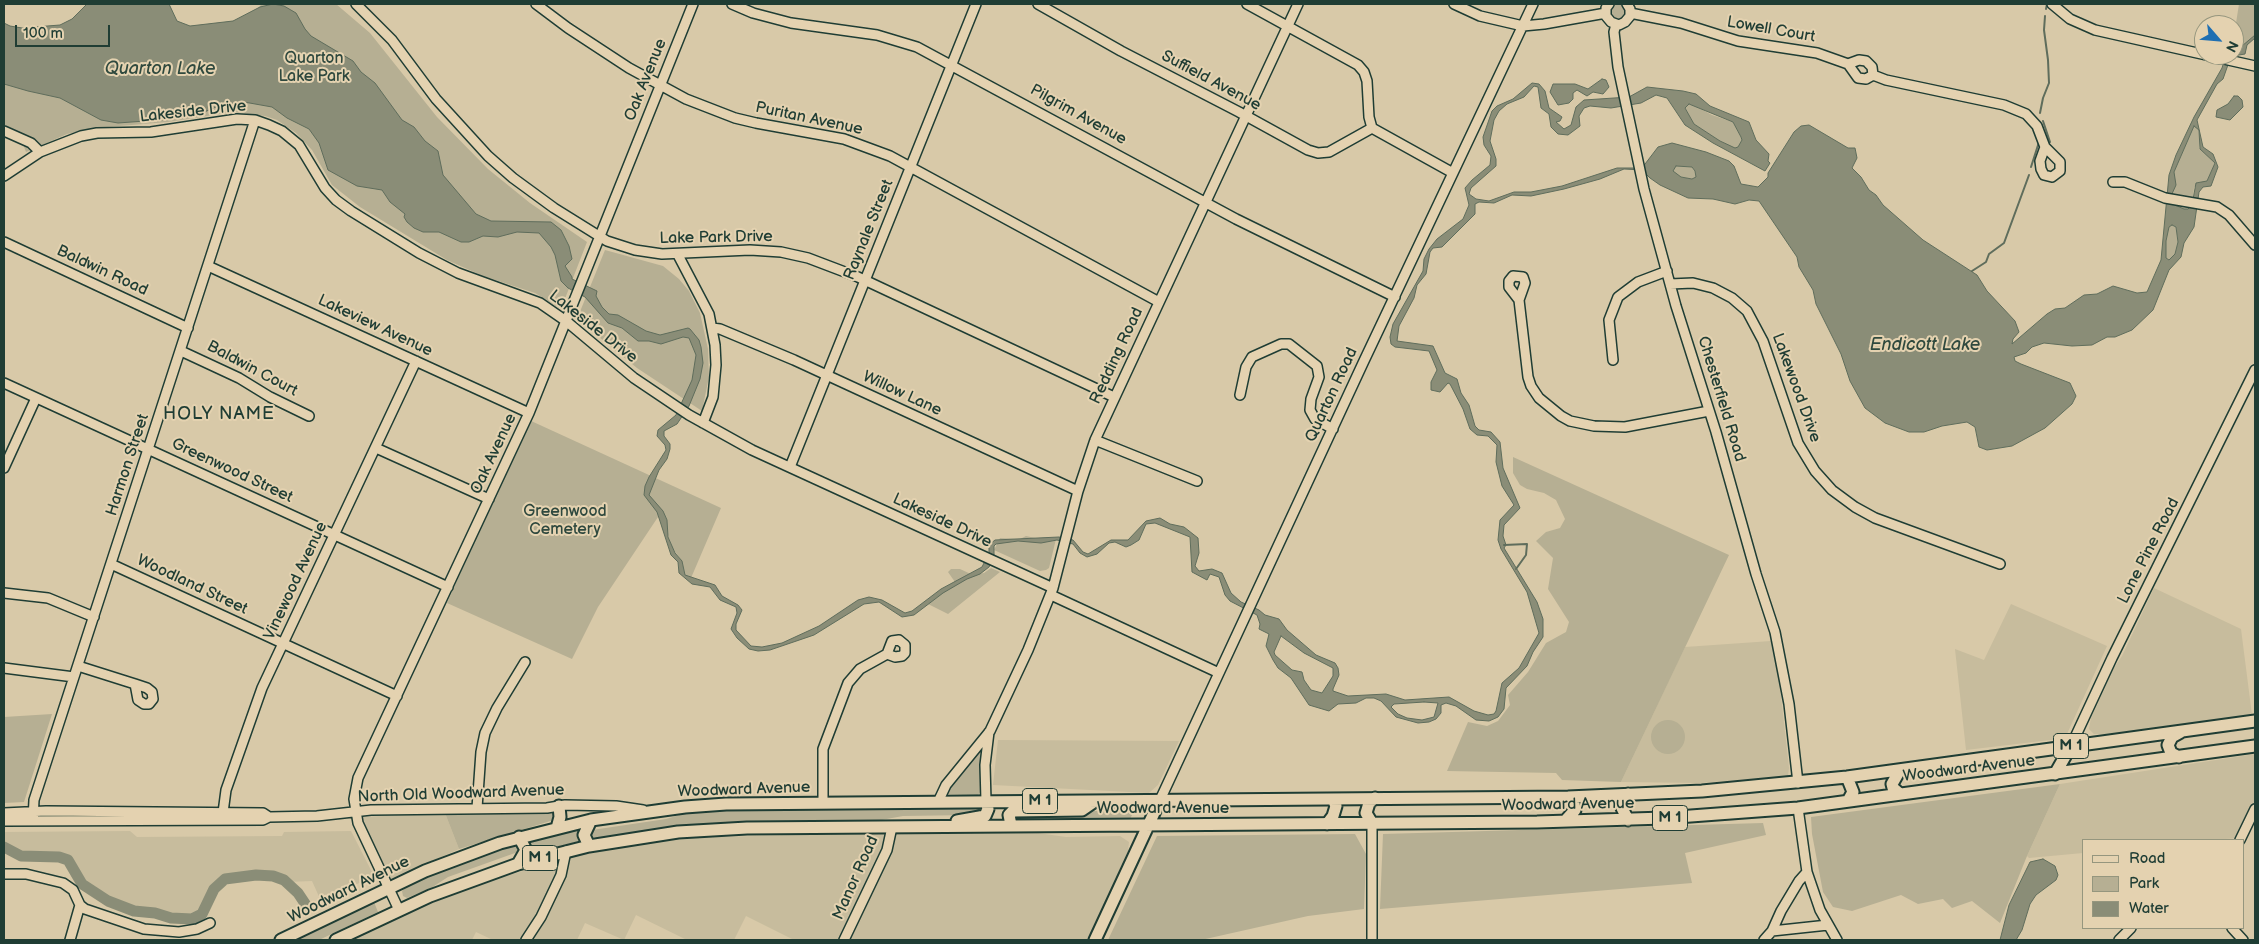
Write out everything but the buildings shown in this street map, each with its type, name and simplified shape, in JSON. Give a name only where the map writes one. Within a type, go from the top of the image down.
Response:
[{"type":"main road","name":"Woodward Avenue","points":[[1375,798],[1568,797],[1712,791],[1847,777],[2255,721]]},
{"type":"main road","points":[[2179,757],[2171,753],[2168,745],[2175,734],[2182,731]]},
{"type":"main road","points":[[2055,774],[2071,746]]},
{"type":"main road","name":"Woodward Avenue","points":[[936,826],[1565,821],[1712,816],[1798,808],[2255,746]]},
{"type":"main road","points":[[1900,770],[1892,784],[1893,788],[1900,794]]},
{"type":"main road","points":[[1847,777],[1853,792],[1848,801]]},
{"type":"main road","points":[[1628,794],[1622,808],[1628,820]]},
{"type":"main road","points":[[1565,821],[1575,810],[1574,803],[1568,797]]},
{"type":"main road","name":"Woodward Avenue","points":[[286,939],[388,888],[458,858],[519,837],[556,828],[592,820],[654,811],[726,804],[1232,798],[1333,799]]},
{"type":"main road","points":[[1372,823],[1366,814],[1369,804],[1375,798]]},
{"type":"main road","name":"M 1","points":[[1333,799],[1375,798]]},
{"type":"main road","points":[[1327,824],[1333,816],[1336,806],[1333,799]]},
{"type":"main road","points":[[1095,940],[1160,800]]},
{"type":"main road","points":[[936,826],[964,819],[982,818],[988,812],[986,801]]},
{"type":"main road","points":[[1011,825],[1009,815],[1013,811],[1082,810],[1095,801]]},
{"type":"main road","points":[[556,828],[560,816],[559,806]]},
{"type":"main road","points":[[590,846],[584,835],[592,820]]},
{"type":"main road","name":"M 1","points":[[336,940],[399,910],[465,882],[518,864],[590,846],[688,831],[747,828],[936,826]]},
{"type":"main road","points":[[518,864],[526,850],[519,837]]},
{"type":"street","name":"Lake Park Drive","points":[[356,4],[392,40],[436,100],[483,151],[518,182],[554,208],[600,237],[635,250],[678,255],[729,250],[781,252],[821,262],[864,280],[1114,396]]},
{"type":"street","name":"Puritan Avenue","points":[[536,4],[575,33],[629,68],[713,111],[756,124],[844,139],[890,156],[1158,302]]},
{"type":"street","name":"Oak Avenue","points":[[399,910],[358,823],[354,795],[358,778],[529,412],[693,4]]},
{"type":"street","name":"Pilgrim Avenue","points":[[732,4],[753,13],[791,23],[895,39],[917,47],[952,64],[1205,202],[1395,296]]},
{"type":"street","name":"Raynale Street","points":[[790,467],[976,4]]},
{"type":"street","name":"Suffield Avenue","points":[[1038,4],[1121,51],[1245,115],[1303,148],[1318,153],[1335,150],[1358,134],[1372,128]]},
{"type":"street","points":[[1247,4],[1351,60],[1363,70],[1368,81],[1368,112],[1372,128],[1453,173]]},
{"type":"street","name":"Redding Road","points":[[938,802],[946,785],[990,732],[1028,650],[1052,592],[1078,491],[1095,440],[1298,4]]},
{"type":"street","points":[[1454,4],[1480,16],[1523,26],[1544,24],[1607,8],[1608,20],[1616,24],[1625,22],[1629,8]]},
{"type":"street","name":"Quarton Road","points":[[1160,800],[1395,296],[1534,4]]},
{"type":"street","points":[[2052,4],[2064,15],[2088,28],[2255,66]]},
{"type":"street","name":"Lowell Court","points":[[1629,8],[1738,40],[1808,50],[1848,64],[1858,78],[1866,79],[1873,75]]},
{"type":"street","name":"Chesterfield Road","points":[[1616,24],[1615,48],[1639,169],[1670,284],[1775,632],[1789,704],[1798,783]]},
{"type":"street","name":"Lowell Court","points":[[1848,64],[1859,60],[1866,62],[1872,67],[1873,75]]},
{"type":"street","name":"Lowell Court","points":[[1873,75],[1886,80],[1996,103],[2019,111],[2034,122],[2045,147]]},
{"type":"street","name":"Lakeside Drive","points":[[4,176],[40,152],[68,140],[89,134],[151,132],[226,120],[255,120],[276,128],[293,140],[304,152],[329,193],[358,216],[426,257],[467,277],[532,299],[566,321],[634,378],[689,415],[752,450],[997,563],[1052,592],[1219,673]]},
{"type":"street","name":"Harmon Street","points":[[33,816],[34,800],[255,120]]},
{"type":"street","points":[[4,131],[31,143],[40,152]]},
{"type":"street","points":[[2114,182],[2125,182],[2169,199],[2217,207],[2224,211],[2255,245]]},
{"type":"street","name":"Baldwin Road","points":[[4,242],[188,328]]},
{"type":"street","points":[[678,255],[709,314],[715,345],[713,397],[703,423]]},
{"type":"street","name":"Lakeview Avenue","points":[[208,266],[529,412]]},
{"type":"street","points":[[1613,360],[1609,324],[1614,304],[1622,292],[1630,286],[1667,271]]},
{"type":"street","name":"Lakewood Drive","points":[[1670,284],[1693,283],[1713,288],[1732,298],[1747,311],[1764,341],[1798,443],[1810,464],[1832,490],[1855,507],[1875,518],[2000,564]]},
{"type":"street","points":[[1519,300],[1523,351],[1531,386],[1545,404],[1561,416],[1594,426],[1625,427],[1709,411]]},
{"type":"street","name":"Willow Lane","points":[[712,328],[746,340],[826,375],[1078,491]]},
{"type":"street","points":[[1240,395],[1246,366],[1252,357],[1281,344],[1289,344],[1316,366],[1319,376],[1311,399],[1310,410],[1315,419],[1333,429]]},
{"type":"street","name":"Baldwin Court","points":[[181,351],[239,378],[270,397],[309,416]]},
{"type":"street","name":"Vinewood Avenue","points":[[222,816],[226,790],[255,705],[416,361]]},
{"type":"street","name":"Lone Pine Road","points":[[2071,746],[2105,672],[2255,370]]},
{"type":"street","name":"Greenwood Street","points":[[4,383],[448,587]]},
{"type":"street","points":[[4,468],[36,398]]},
{"type":"street","points":[[1095,440],[1197,481]]},
{"type":"street","points":[[376,448],[489,499]]},
{"type":"street","name":"Woodland Street","points":[[111,564],[397,696]]},
{"type":"street","points":[[4,593],[48,598],[94,617]]},
{"type":"street","points":[[823,803],[823,749],[848,683],[860,669],[887,654]]},
{"type":"street","points":[[477,808],[481,752],[485,732],[525,662]]},
{"type":"street","points":[[78,666],[135,684]]},
{"type":"street","points":[[4,668],[74,677]]},
{"type":"street","name":"Redding Road","points":[[986,801],[985,765],[990,732]]},
{"type":"street","name":"North Old Woodward Avenue","points":[[4,814],[122,817],[222,816],[263,813],[268,816],[308,816],[356,812],[596,805],[654,811]]},
{"type":"street","points":[[1798,808],[1807,872],[1828,925],[1837,940]]},
{"type":"street","points":[[2241,839],[2252,823],[2255,810]]},
{"type":"street","name":"North Old Woodward Avenue","points":[[4,821],[33,816]]},
{"type":"street","points":[[1372,823],[1372,940]]},
{"type":"street","name":"Manor Road","points":[[844,940],[887,850],[892,827]]},
{"type":"street","points":[[526,940],[541,917],[561,875],[566,852]]},
{"type":"street","points":[[1764,940],[1772,931],[1794,889],[1807,872]]},
{"type":"street","points":[[4,874],[26,874],[63,882],[73,890],[80,905],[93,912],[154,931],[185,931],[210,922]]},
{"type":"street","points":[[70,940],[80,905]]},
{"type":"street","points":[[1772,931],[1828,925]]},
{"type":"street","points":[[2119,940],[2129,929]]},
{"type":"street","points":[[2233,929],[2243,940]]},
{"type":"shaded area","points":[[2154,588],[2241,629],[2252,715],[2106,734],[2094,734],[2089,729],[2091,718],[2114,668],[2122,656]]},
{"type":"shaded area","points":[[2011,604],[2107,646],[2067,734],[2059,739],[1966,750],[1955,649],[1984,660]]},
{"type":"shaded area","points":[[1771,641],[1778,669],[1789,768],[1788,776],[1701,783],[1621,782],[1685,647]]},
{"type":"shaded area","points":[[998,740],[1179,741],[1158,785],[1149,793],[993,785]]},
{"type":"shaded area","points":[[2255,754],[2255,801],[2240,838],[2082,839],[2082,853],[2029,858],[2027,856],[2060,784]]},
{"type":"shaded area","points":[[445,813],[459,849],[390,880],[363,826],[363,817]]},
{"type":"shaded area","points":[[130,831],[137,837],[282,836],[284,832],[351,831],[374,876],[321,901],[312,881],[287,882],[268,875],[229,878],[214,889],[202,914],[189,919],[171,918],[155,913],[134,911],[108,901],[82,884],[71,863],[63,858],[12,853],[4,846],[4,832]]},
{"type":"shaded area","points":[[1038,833],[1066,837],[1120,836],[1129,842],[1128,851],[1088,940],[794,940],[746,916],[734,940],[687,940],[636,915],[624,940],[585,923],[577,940],[493,940],[476,932],[472,940],[351,940],[429,904],[492,880],[579,855],[648,843],[688,838],[788,835]]},
{"type":"green space","name":"Quarton Lake","points":[[87,4],[169,4],[177,21],[190,26],[233,21],[256,10],[262,4],[336,4],[370,33],[437,117],[488,169],[530,203],[587,242],[561,309],[535,293],[483,276],[447,260],[360,207],[332,185],[312,150],[296,133],[277,120],[265,116],[233,112],[168,122],[95,128],[67,134],[26,152],[23,144],[4,135],[4,23],[22,28],[60,25],[72,19]]},
{"type":"green space","points":[[1618,4],[1624,6],[1626,12],[1624,18],[1618,20],[1612,18],[1610,12],[1612,6]]},
{"type":"green space","points":[[2239,4],[2255,4],[2255,35],[2244,44],[2244,15],[2237,15]]},
{"type":"green space","points":[[1692,104],[1712,115],[1733,122],[1742,140],[1738,147],[1735,149],[1694,124],[1685,108],[1687,105]]},
{"type":"green space","points":[[2194,125],[2199,130],[2199,148],[2215,163],[2207,181],[2204,183],[2198,182],[2194,188],[2192,205],[2188,209],[2184,209],[2175,205],[2171,196],[2174,172]]},
{"type":"green space","points":[[1676,166],[1692,167],[1696,177],[1693,179],[1681,177],[1674,173],[1673,169]]},
{"type":"green space","points":[[2172,225],[2176,227],[2178,242],[2175,254],[2169,260],[2166,258],[2166,241],[2169,227]]},
{"type":"green space","points":[[605,250],[663,266],[679,279],[689,291],[700,313],[708,349],[709,377],[702,411],[637,368],[577,319]]},
{"type":"green space","name":"Greenwood Cemetery","points":[[529,420],[721,508],[691,578],[685,575],[682,561],[672,548],[668,535],[667,520],[662,511],[598,607],[572,659],[447,603]]},
{"type":"green space","points":[[1513,457],[1729,555],[1621,782],[1562,780],[1556,773],[1447,771],[1468,722],[1487,726],[1498,721],[1510,705],[1508,695],[1528,672],[1546,643],[1566,632],[1569,622],[1548,589],[1553,558],[1536,541],[1546,532],[1560,528],[1565,519],[1556,500],[1544,493],[1527,489],[1520,485],[1513,473]]},
{"type":"green space","points":[[1026,536],[1049,541],[1056,539],[1049,568],[1046,570],[1040,571],[994,550],[1000,538],[1020,539]]},
{"type":"green space","points":[[991,568],[1000,572],[948,614],[928,604],[955,582],[948,572],[951,569],[960,569],[973,575],[984,573]]},
{"type":"green space","points":[[52,714],[24,802],[4,803],[4,717]]},
{"type":"green space","points":[[1668,720],[1680,725],[1685,737],[1680,749],[1668,754],[1656,749],[1651,737],[1656,725]]},
{"type":"green space","points":[[980,748],[983,748],[981,791],[978,795],[948,794],[948,790]]},
{"type":"green space","points":[[2060,784],[2027,856],[2000,923],[1972,901],[1952,908],[1943,899],[1918,904],[1901,895],[1852,911],[1833,907],[1823,892],[1812,834],[1811,817]]},
{"type":"green space","points":[[1113,807],[1136,807],[1130,819],[1022,819],[1018,817],[1018,814],[1023,812],[1097,811]]},
{"type":"green space","points":[[972,808],[980,811],[971,815],[903,816],[881,820],[708,823],[597,838],[590,836],[592,830],[666,819],[686,813],[727,810]]},
{"type":"green space","points":[[555,812],[557,819],[459,849],[445,813]]},
{"type":"green space","points":[[1763,823],[1766,835],[1685,853],[1692,883],[1380,909],[1383,834]]},
{"type":"green space","points":[[579,829],[580,841],[531,853],[531,845],[528,841]]},
{"type":"green space","points":[[1355,834],[1366,854],[1364,909],[1308,916],[1201,940],[1108,940],[1157,836]]},
{"type":"green space","points":[[517,844],[521,851],[448,877],[431,888],[407,898],[403,896],[402,891],[407,886]]},
{"type":"green space","points":[[374,902],[378,912],[319,940],[297,939]]},
{"type":"water","name":"Endicott Lake","points":[[87,4],[169,4],[177,21],[190,26],[233,21],[260,7],[273,4],[284,6],[296,13],[311,36],[353,61],[361,72],[375,83],[402,120],[414,127],[425,141],[438,151],[443,175],[476,214],[491,221],[551,222],[561,230],[569,246],[572,259],[565,266],[572,279],[597,291],[596,296],[602,307],[609,314],[618,315],[646,331],[660,335],[690,329],[699,340],[701,347],[703,363],[700,379],[689,406],[677,424],[664,431],[664,436],[670,444],[670,449],[649,495],[663,511],[667,520],[668,537],[675,553],[682,561],[685,575],[715,585],[722,596],[738,605],[742,610],[736,624],[736,630],[751,646],[762,647],[782,643],[819,626],[858,600],[869,597],[882,600],[905,613],[912,611],[941,589],[982,567],[989,553],[989,545],[995,540],[1059,537],[1073,540],[1083,552],[1088,554],[1111,540],[1128,540],[1146,521],[1160,518],[1170,524],[1184,527],[1198,538],[1199,553],[1195,566],[1199,571],[1212,569],[1222,573],[1231,593],[1241,602],[1259,610],[1265,615],[1279,619],[1287,630],[1316,655],[1335,663],[1339,675],[1333,691],[1348,696],[1386,694],[1405,700],[1449,697],[1474,711],[1488,715],[1494,714],[1496,711],[1502,683],[1519,668],[1539,633],[1527,592],[1501,549],[1498,540],[1500,520],[1514,505],[1502,486],[1496,462],[1497,445],[1488,436],[1477,435],[1470,429],[1463,409],[1450,384],[1448,383],[1440,392],[1431,390],[1431,382],[1437,370],[1429,351],[1395,347],[1391,344],[1390,337],[1393,324],[1423,271],[1424,259],[1429,249],[1437,239],[1463,219],[1469,205],[1465,188],[1490,165],[1491,156],[1484,145],[1483,137],[1492,111],[1497,106],[1513,99],[1532,83],[1539,84],[1545,91],[1549,108],[1562,117],[1560,121],[1556,122],[1564,129],[1571,125],[1576,107],[1584,100],[1629,97],[1647,87],[1683,91],[1696,94],[1710,106],[1749,122],[1756,140],[1769,154],[1768,161],[1770,163],[1765,171],[1713,143],[1685,125],[1667,98],[1656,95],[1641,103],[1611,108],[1590,106],[1584,108],[1579,116],[1580,126],[1568,135],[1558,134],[1551,127],[1549,114],[1541,108],[1538,87],[1534,86],[1524,97],[1507,104],[1499,111],[1494,120],[1490,141],[1496,159],[1496,166],[1471,188],[1469,194],[1476,199],[1489,201],[1514,192],[1531,192],[1562,186],[1617,168],[1642,168],[1658,147],[1672,143],[1706,152],[1729,161],[1734,166],[1741,184],[1758,187],[1768,177],[1768,173],[1794,132],[1801,126],[1809,125],[1848,148],[1855,148],[1857,158],[1852,168],[1883,205],[1923,240],[1977,275],[1987,291],[2015,321],[2019,332],[2013,339],[2012,344],[2047,314],[2055,309],[2065,308],[2084,295],[2097,294],[2113,286],[2137,293],[2147,292],[2161,260],[2169,175],[2176,155],[2194,117],[2223,65],[2228,65],[2223,79],[2217,84],[2197,120],[2203,147],[2213,154],[2218,167],[2211,186],[2203,187],[2199,192],[2194,227],[2184,243],[2181,257],[2169,270],[2153,310],[2132,330],[2115,337],[2107,337],[2092,345],[2072,346],[2044,343],[2014,357],[2015,361],[2021,364],[2070,383],[2076,396],[2072,404],[2045,428],[2012,446],[1987,450],[1979,447],[1975,427],[1967,422],[1942,426],[1924,432],[1909,432],[1885,423],[1865,408],[1850,381],[1841,354],[1816,304],[1813,290],[1799,267],[1797,257],[1759,201],[1749,200],[1735,204],[1713,199],[1688,198],[1660,185],[1642,170],[1624,169],[1600,179],[1564,189],[1531,196],[1512,195],[1494,203],[1479,202],[1475,204],[1475,214],[1442,247],[1433,248],[1430,252],[1426,274],[1417,285],[1414,298],[1399,326],[1397,341],[1433,346],[1445,373],[1457,379],[1461,393],[1469,405],[1475,426],[1479,430],[1491,432],[1500,442],[1503,468],[1520,508],[1504,525],[1503,536],[1506,545],[1504,548],[1537,602],[1543,619],[1543,637],[1533,652],[1527,666],[1506,688],[1504,709],[1498,717],[1489,721],[1476,720],[1456,706],[1446,703],[1441,705],[1441,713],[1436,719],[1418,723],[1396,717],[1381,701],[1374,698],[1366,698],[1356,703],[1338,704],[1329,711],[1309,705],[1291,678],[1278,668],[1273,660],[1266,646],[1269,634],[1259,629],[1260,624],[1257,615],[1230,601],[1225,595],[1219,577],[1210,574],[1207,580],[1192,572],[1190,537],[1155,523],[1146,524],[1139,540],[1131,545],[1126,547],[1115,542],[1109,543],[1097,554],[1087,557],[1080,553],[1073,544],[1057,540],[1041,543],[1018,541],[996,544],[994,546],[994,558],[989,567],[980,574],[943,593],[914,615],[902,617],[879,602],[864,604],[814,635],[770,650],[758,651],[749,649],[737,638],[731,629],[737,613],[736,607],[720,600],[710,587],[692,584],[679,573],[678,562],[671,555],[657,512],[644,495],[649,477],[666,450],[665,445],[657,436],[658,430],[676,415],[692,380],[696,355],[689,338],[683,337],[661,344],[638,341],[622,328],[608,323],[585,297],[568,288],[561,281],[555,255],[539,233],[517,232],[498,237],[483,236],[469,242],[461,242],[439,232],[423,232],[414,228],[407,222],[404,217],[405,214],[390,202],[382,190],[357,186],[328,170],[319,143],[309,129],[287,118],[272,107],[244,102],[216,107],[202,113],[172,119],[118,123],[101,120],[60,98],[4,84],[4,23],[22,28],[60,25],[72,19]],"holes":[[[1689,104],[1733,122],[1742,140],[1738,147],[1735,148],[1720,141],[1694,124],[1685,108]],[[2194,126],[2199,130],[2200,149],[2215,163],[2207,181],[2196,183],[2192,205],[2188,209],[2175,205],[2171,196],[2176,185],[2174,172]],[[1676,166],[1692,167],[1696,177],[1692,179],[1681,177],[1673,171]],[[2172,225],[2176,227],[2178,242],[2175,254],[2169,260],[2166,258],[2166,241],[2169,227]],[[1281,636],[1304,653],[1333,668],[1333,676],[1322,693],[1311,690],[1304,680],[1302,672],[1292,670],[1274,652]],[[1424,702],[1438,703],[1434,717],[1422,720],[1407,718],[1398,714],[1391,707],[1394,704]]]},
{"type":"water","points":[[2255,35],[2255,38],[2247,45],[2245,54],[2244,44]]},
{"type":"water","points":[[1602,79],[1606,80],[1609,87],[1603,94],[1593,92],[1587,96],[1577,90],[1573,93],[1573,99],[1569,103],[1558,105],[1550,92],[1553,84],[1575,84],[1588,89]]},
{"type":"water","points":[[2234,96],[2238,96],[2242,100],[2243,107],[2230,120],[2216,117],[2217,110],[2228,104]]},
{"type":"water","points":[[2043,859],[2055,866],[2058,875],[2056,880],[2036,895],[2030,904],[2022,930],[2016,940],[2000,940],[2009,905],[2030,862]]},
{"type":"waterway","points":[[2046,9],[2047,4]]},
{"type":"waterway","points":[[2040,113],[2049,83],[2044,30],[2045,16]]},
{"type":"waterway","points":[[2043,121],[2050,142],[2048,142]]},
{"type":"waterway","points":[[2031,167],[2039,142]]},
{"type":"waterway","points":[[1972,271],[1986,262],[1989,254],[2004,243],[2029,175]]},
{"type":"waterway","points":[[1504,545],[1527,544],[1526,555],[1516,569]]},
{"type":"waterway","points":[[4,847],[21,856],[59,857],[68,860],[82,884],[108,901],[134,911],[155,913],[171,918],[192,919],[202,914],[214,889],[225,879],[256,875],[273,876],[284,880],[298,893],[308,908]]},
{"type":"district","name":"HOLY NAME","points":[[219,414]]},
{"type":"park label","name":"Quarton Lake Park","points":[[314,68]]}]
